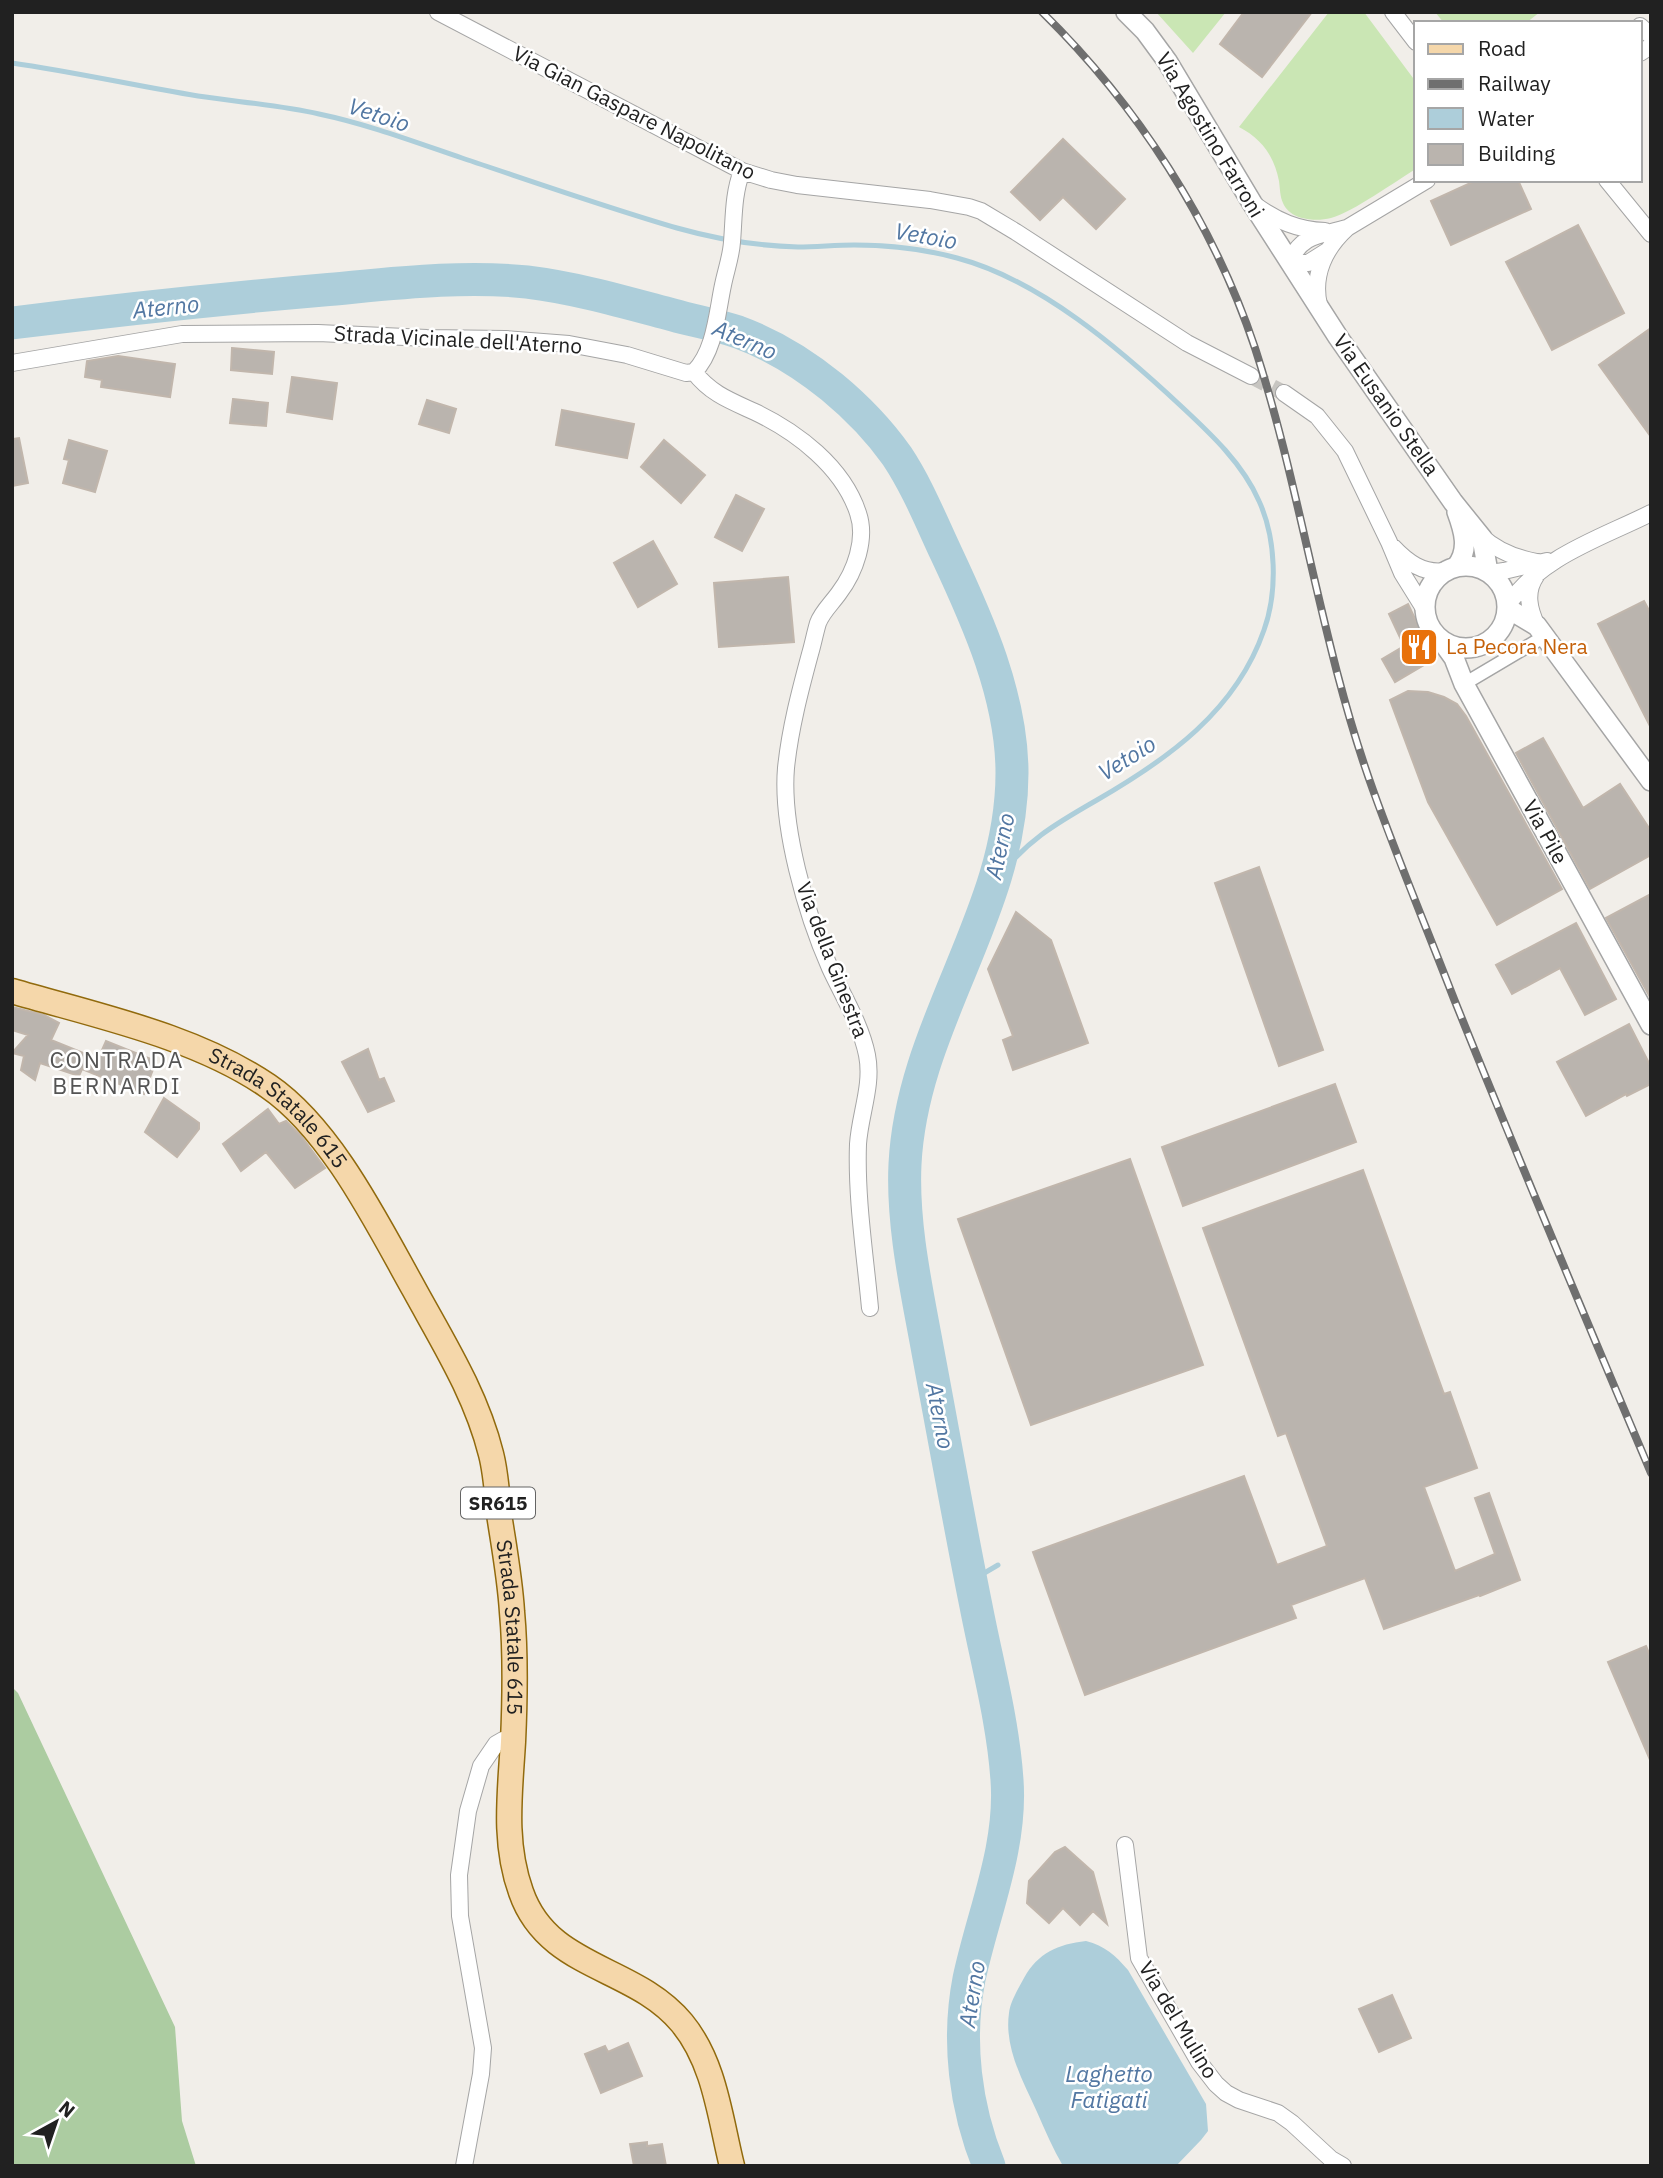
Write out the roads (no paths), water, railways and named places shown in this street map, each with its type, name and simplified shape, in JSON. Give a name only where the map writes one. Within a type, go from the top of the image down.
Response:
[{"type":"main road","name":"Strada Statale 615","points":[[12,991],[157,1034],[227,1061],[270,1087],[295,1108],[315,1130],[364,1199],[474,1401],[492,1456],[512,1611],[516,1675],[508,1826],[514,1871],[526,1906],[538,1925],[559,1946],[639,1988],[664,2006],[685,2027],[700,2052],[709,2076],[732,2166]]},
{"type":"street","name":"Via Gian Gaspare Napolitano","points":[[438,12],[743,172],[797,185],[930,200],[981,211],[1187,343],[1251,376]]},
{"type":"street","name":"Via Agostino Farroni","points":[[1126,12],[1167,61],[1289,262]]},
{"type":"street","points":[[1393,12],[1414,39]]},
{"type":"street","points":[[694,372],[700,366],[718,318],[731,252],[738,183],[743,172]]},
{"type":"street","points":[[1330,248],[1308,263],[1289,262],[1297,248],[1308,239],[1317,234],[1339,230],[1423,182]]},
{"type":"street","points":[[1609,182],[1651,233]]},
{"type":"street","points":[[1252,203],[1286,224],[1311,230],[1339,230]]},
{"type":"street","points":[[1320,309],[1317,277],[1339,230]]},
{"type":"street","name":"Via Eusanio Stella","points":[[1289,262],[1452,502],[1480,536],[1484,543],[1489,572]]},
{"type":"street","name":"Strada Vicinale dell'Aterno","points":[[12,363],[182,334],[318,332],[569,344],[627,355],[686,373],[694,372]]},
{"type":"street","name":"Via della Ginestra","points":[[694,372],[718,395],[771,421],[817,453],[849,494],[859,514],[861,534],[857,556],[845,586],[820,620],[800,688],[791,733],[786,786],[794,854],[802,888],[829,965],[867,1055],[869,1078],[858,1147],[860,1210],[870,1308]]},
{"type":"street","points":[[1284,393],[1317,416],[1339,441],[1402,573],[1425,610],[1430,626],[1441,640],[1455,647],[1465,648],[1493,639],[1502,627],[1507,607],[1519,590],[1544,565]]},
{"type":"street","name":"Via Eusanio Stella","points":[[1450,569],[1463,555],[1465,545],[1463,531],[1452,502]]},
{"type":"street","points":[[1389,542],[1406,559],[1430,571],[1472,566],[1489,572],[1504,571],[1544,565],[1651,513]]},
{"type":"street","points":[[1480,536],[1507,554],[1544,565]]},
{"type":"street","points":[[1544,565],[1529,591],[1531,613],[1541,631],[1651,781]]},
{"type":"street","points":[[1425,610],[1429,587],[1450,569]]},
{"type":"street","points":[[1489,572],[1502,587],[1507,607],[1541,631]]},
{"type":"street","points":[[1464,684],[1541,631]]},
{"type":"street","name":"Via Pile","points":[[1441,640],[1454,658],[1464,684],[1651,1025]]},
{"type":"street","points":[[464,2166],[481,2074],[483,2048],[460,1916],[459,1881],[468,1811],[481,1766],[496,1744],[505,1739],[513,1739]]},
{"type":"street","name":"Via del Mulino","points":[[1125,1845],[1139,1958],[1199,2062],[1226,2093],[1278,2113],[1331,2160],[1343,2166]]},
{"type":"water","name":"Laghetto Fatigati","points":[[1086,1941],[1109,1952],[1128,1970],[1206,2104],[1208,2131],[1176,2166],[1063,2166],[1021,2076],[1012,2052],[1008,2026],[1015,1996],[1030,1969],[1042,1956],[1058,1947]]},
{"type":"waterway","name":"Vetoio","points":[[12,63],[337,118],[623,212],[707,235],[783,246],[893,247],[957,258],[1018,282],[1077,319],[1132,362],[1215,439],[1252,487],[1265,516],[1272,548],[1273,582],[1269,615],[1252,659],[1236,685],[1218,709],[1197,730],[1149,768],[1041,835],[1017,856],[995,882]]},
{"type":"waterway","name":"Aterno","points":[[12,323],[206,301],[425,281],[476,279],[545,285],[722,327],[775,349],[811,371],[849,402],[890,447],[911,479],[970,605],[991,660],[1006,716],[1012,773],[1008,824],[996,874],[925,1063],[912,1112],[905,1164],[908,1235],[915,1282],[998,1714],[1007,1780],[1001,1855],[965,2002],[965,2074],[974,2121],[989,2166]]},
{"type":"waterway","points":[[972,1587],[981,1575],[998,1565]]},
{"type":"tunnel","points":[[1251,376],[1284,393]]},
{"type":"railway","points":[[1042,12],[1077,48],[1140,126],[1194,211],[1238,301],[1271,403],[1339,681],[1373,790],[1478,1059],[1651,1473]]},
{"type":"place","name":"La Pecora Nera","points":[[1419,647]]},
{"type":"district","name":"CONTRADA BERNARDI","points":[[117,1073]]}]
